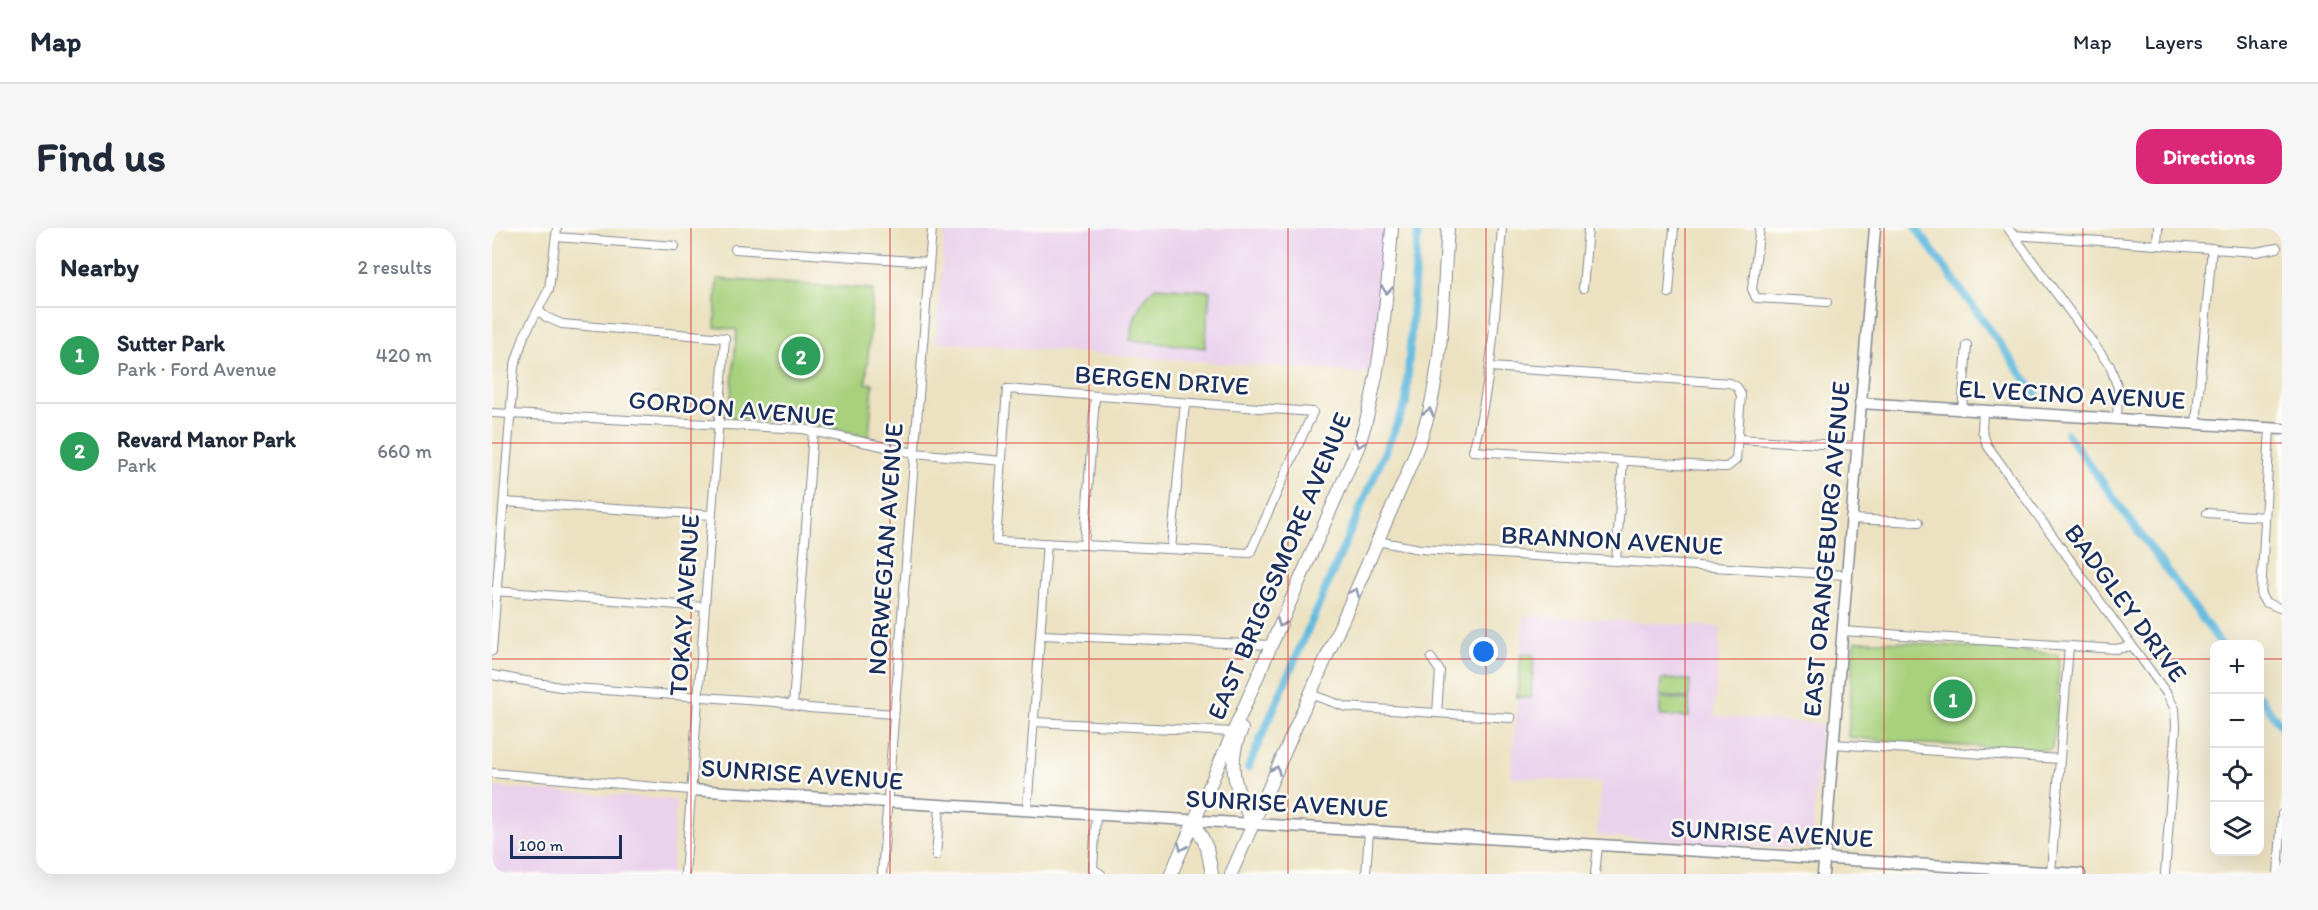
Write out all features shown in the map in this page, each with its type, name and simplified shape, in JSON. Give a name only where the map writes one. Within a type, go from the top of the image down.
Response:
[{"type":"main road","name":"EAST BRIGGSMORE AVENUE","points":[[1171,874],[1359,445],[1376,384],[1382,346],[1392,228]]},
{"type":"main road","points":[[1231,874],[1413,460],[1430,408],[1439,355],[1448,228]]},
{"type":"main road","points":[[1253,686],[1252,707],[1238,738],[1233,758],[1237,793],[1253,824]]},
{"type":"main road","points":[[1194,820],[1207,848],[1212,874]]},
{"type":"street","name":"NORWEGIAN AVENUE","points":[[882,874],[932,228]]},
{"type":"street","points":[[1490,367],[1731,382],[1741,395],[1737,456],[1732,464],[1722,467],[1473,451],[1490,367],[1502,228]]},
{"type":"street","points":[[1583,288],[1588,228]]},
{"type":"street","points":[[1669,293],[1674,228]]},
{"type":"street","points":[[1760,228],[1752,289],[1756,298],[1827,302]]},
{"type":"street","name":"EAST ORANGEBURG AVENUE","points":[[1822,874],[1875,228]]},
{"type":"street","points":[[2157,244],[2158,228]]},
{"type":"street","points":[[2010,231],[2256,252],[2277,248]]},
{"type":"street","points":[[2010,231],[2110,366],[2118,388],[2117,420]]},
{"type":"street","points":[[492,651],[494,591],[504,502],[514,368],[524,336],[549,289],[556,232],[675,246]]},
{"type":"street","points":[[2196,424],[2212,248]]},
{"type":"street","points":[[735,249],[929,262]]},
{"type":"street","name":"TOKAY AVENUE","points":[[538,310],[546,317],[562,324],[725,338],[685,874]]},
{"type":"street","points":[[1962,411],[1967,345]]},
{"type":"street","name":"BERGEN DRIVE","points":[[1002,461],[1007,389],[1313,412],[1250,553],[1171,549]]},
{"type":"street","points":[[1084,545],[1095,396]]},
{"type":"street","points":[[1002,461],[996,541],[1171,549],[1185,403]]},
{"type":"street","name":"EL VECINO AVENUE","points":[[1860,403],[2282,429]]},
{"type":"street","name":"GORDON AVENUE","points":[[492,412],[813,432],[914,453],[1002,461]]},
{"type":"street","name":"BADGLEY DRIVE","points":[[1983,412],[1982,430],[1987,445],[2167,694],[2176,717],[2165,874]]},
{"type":"street","points":[[2270,428],[2261,595],[2265,602],[2282,609]]},
{"type":"street","points":[[793,705],[813,432]]},
{"type":"street","points":[[1738,439],[1856,446]]},
{"type":"street","points":[[1616,561],[1623,461]]},
{"type":"street","points":[[504,502],[711,515]]},
{"type":"street","points":[[2207,513],[2265,517]]},
{"type":"street","points":[[1850,519],[1919,522]]},
{"type":"street","name":"BRANNON AVENUE","points":[[1377,541],[1419,549],[1846,575]]},
{"type":"street","points":[[1027,811],[1047,543]]},
{"type":"street","points":[[494,591],[705,607]]},
{"type":"street","points":[[1842,631],[2116,649],[2131,646]]},
{"type":"street","points":[[1041,635],[1271,645]]},
{"type":"street","points":[[2051,872],[2068,646]]},
{"type":"street","points":[[1431,658],[1440,671],[1437,713]]},
{"type":"street","points":[[492,675],[560,687],[776,702],[809,708],[894,714]]},
{"type":"street","points":[[1310,694],[1340,706],[1511,718]]},
{"type":"street","points":[[1034,722],[1233,732]]},
{"type":"street","points":[[1833,744],[2060,759]]},
{"type":"street","name":"SUNRISE AVENUE","points":[[492,773],[691,790],[940,806],[2080,874]]},
{"type":"street","points":[[936,856],[940,806]]},
{"type":"street","points":[[1096,814],[1093,869],[1101,874]]},
{"type":"street","points":[[2278,874],[2282,814]]},
{"type":"street","points":[[1366,874],[1369,831]]},
{"type":"street","points":[[1595,874],[1598,846]]},
{"type":"shaded area","points":[[945,228],[1387,228],[1382,263],[1378,336],[1371,374],[936,342]]},
{"type":"shaded area","points":[[1524,615],[1721,627],[1714,716],[1822,724],[1811,846],[1807,849],[1597,836],[1601,783],[1511,777]]},
{"type":"shaded area","points":[[492,787],[676,800],[671,874],[492,874]]},
{"type":"green space","points":[[717,279],[873,289],[866,383],[873,384],[869,437],[816,424],[729,417],[737,330],[715,327]]},
{"type":"green space","points":[[1155,287],[1210,291],[1205,348],[1130,340],[1138,311],[1144,299]]},
{"type":"green space","points":[[1856,641],[1885,641],[2057,654],[2059,658],[2057,716],[2052,748],[2048,750],[1906,743],[1848,737]]},
{"type":"green space","points":[[1521,654],[1534,655],[1531,698],[1517,697]]},
{"type":"green space","points":[[1661,679],[1690,680],[1689,698],[1660,696]]},
{"type":"green space","points":[[1660,698],[1689,700],[1689,717],[1660,716]]},
{"type":"waterway","points":[[1248,768],[1406,403],[1418,228]]},
{"type":"waterway","points":[[1916,228],[2037,395]]},
{"type":"waterway","points":[[2067,434],[2218,640]]},
{"type":"waterway","points":[[2264,702],[2282,727]]},
{"type":"place","name":"Revard Manor Park","points":[[801,356]]},
{"type":"place","name":"Sutter Park","points":[[1953,699]]}]
